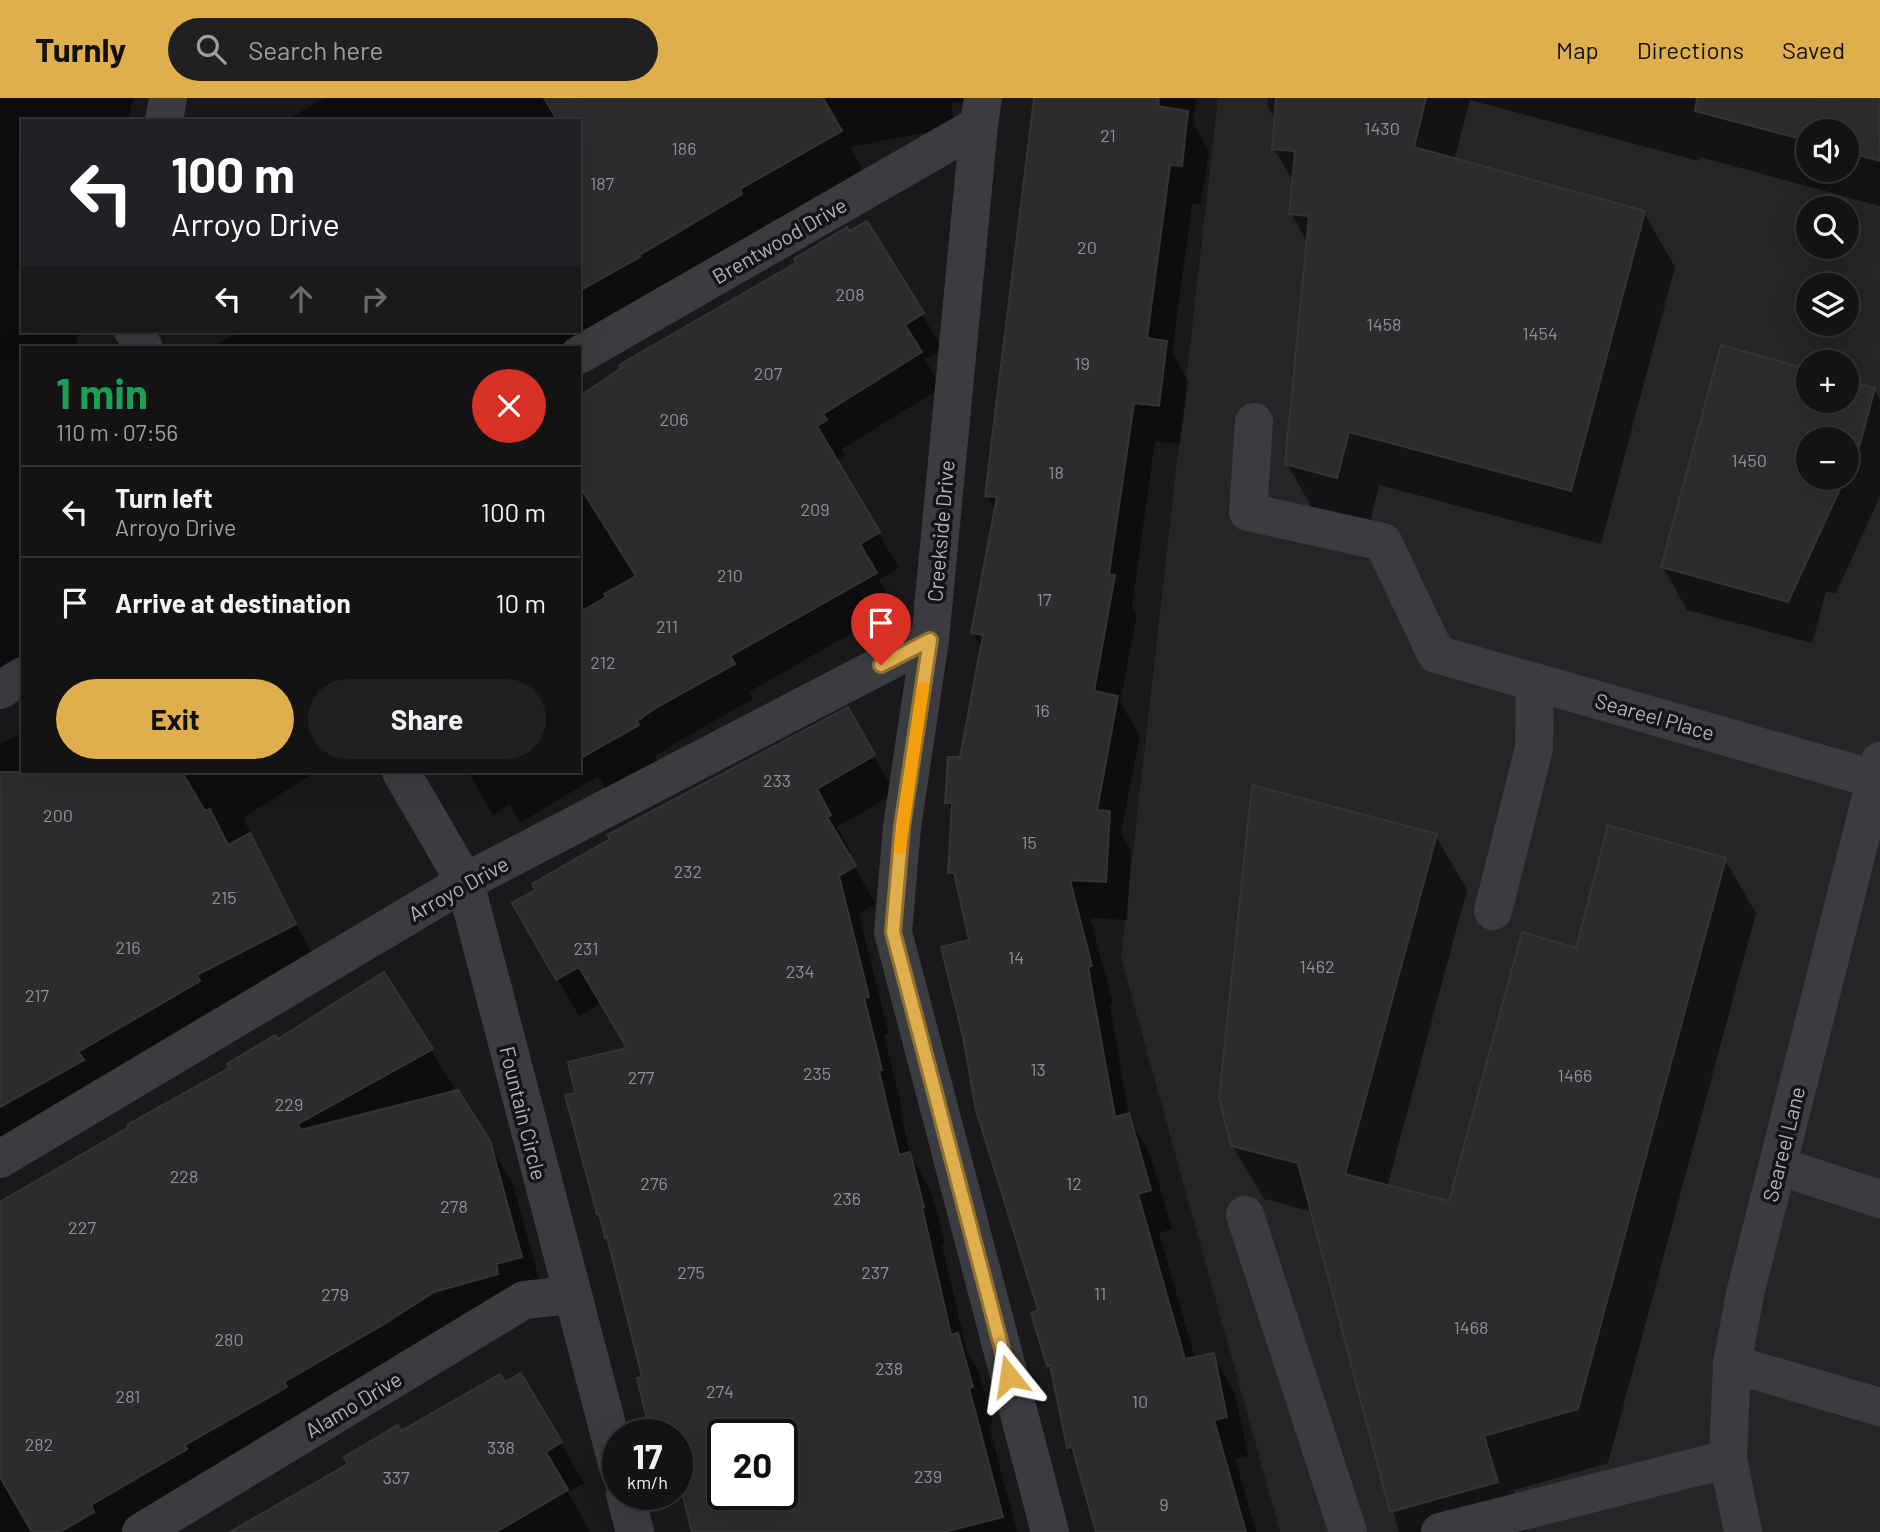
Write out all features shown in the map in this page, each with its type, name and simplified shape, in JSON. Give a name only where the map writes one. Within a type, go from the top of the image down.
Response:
[{"type":"street","points":[[164,119],[168,98]]},
{"type":"street","name":"Brentwood Drive","points":[[581,354],[981,111]]},
{"type":"street","name":"Creekside Drive","points":[[981,111],[930,640],[902,827],[893,932],[1050,1532]]},
{"type":"street","name":"Seareel Place","points":[[1254,422],[1248,512],[1382,542],[1436,654],[1877,770]]},
{"type":"street","name":"Arroyo Drive","points":[[0,1159],[465,882],[930,640]]},
{"type":"street","points":[[0,690],[21,677]]},
{"type":"street","points":[[1493,911],[1534,748],[1535,682]]},
{"type":"street","name":"Seareel Lane","points":[[1743,1532],[1728,1459],[1732,1364],[1745,1294],[1877,770]]},
{"type":"street","name":"Fountain Circle","points":[[402,773],[465,882],[605,1419]]},
{"type":"street","points":[[1778,1166],[1880,1199]]},
{"type":"street","points":[[1245,1215],[1348,1532]]},
{"type":"street","name":"Alamo Drive","points":[[141,1532],[524,1300],[571,1294]]},
{"type":"street","points":[[1732,1364],[1880,1407]]},
{"type":"street","points":[[1440,1532],[1728,1459]]},
{"type":"street","points":[[629,1510],[635,1532]]},
{"type":"shaded area","points":[[1218,98],[1880,98],[1880,1532],[1280,1532],[1121,958]]},
{"type":"building","points":[[544,98],[823,98],[842,131],[740,189],[742,194],[581,290],[581,119],[557,119]]},
{"type":"building","points":[[1034,98],[1159,98],[1158,106],[1188,111],[1182,166],[1170,165],[1147,338],[1167,341],[1159,406],[1134,403],[1109,574],[1115,575],[1094,691],[1118,696],[1097,810],[1110,811],[1106,882],[1070,880],[1092,966],[1088,967],[1115,1117],[1129,1113],[1151,1190],[1138,1194],[1185,1359],[1214,1353],[1227,1417],[1214,1420],[1246,1532],[1096,1532],[1072,1447],[1067,1448],[1050,1365],[1047,1366],[1031,1313],[1038,1310],[976,1110],[963,1037],[941,947],[969,940],[954,873],[948,873],[952,803],[945,803],[948,757],[960,757],[983,635],[971,633],[997,497],[985,496]]},
{"type":"building","points":[[1276,98],[1426,98],[1414,147],[1645,211],[1571,491],[1349,432],[1337,478],[1285,464],[1309,216],[1289,214],[1295,151],[1272,149]]},
{"type":"building","points":[[1697,98],[1880,98],[1880,161],[1859,155],[1859,119],[1796,119],[1796,138],[1695,111]]},
{"type":"building","points":[[867,221],[924,313],[905,325],[922,352],[823,414],[827,420],[817,426],[880,532],[860,544],[877,573],[730,656],[735,664],[654,709],[637,721],[639,725],[581,758],[581,612],[606,597],[604,594],[636,576],[581,488],[581,396],[621,368],[619,365],[796,263],[794,259],[847,227],[849,231]]},
{"type":"building","points":[[1721,345],[1796,366],[1796,413],[1859,413],[1859,384],[1875,388],[1859,446],[1859,427],[1796,427],[1796,490],[1839,490],[1788,602],[1661,567]]},
{"type":"building","points":[[848,707],[875,755],[817,789],[831,815],[827,817],[856,866],[839,876],[869,997],[864,998],[882,1070],[879,1071],[899,1155],[910,1152],[951,1335],[958,1333],[973,1387],[969,1388],[1003,1517],[944,1532],[692,1532],[686,1510],[693,1510],[693,1419],[647,1419],[637,1378],[642,1377],[607,1237],[605,1238],[597,1214],[565,1095],[575,1093],[568,1062],[627,1048],[579,967],[556,980],[512,903],[535,890],[532,884],[610,839],[607,835]]},
{"type":"building","points":[[0,772],[183,773],[205,811],[210,809],[228,845],[250,833],[296,924],[197,975],[200,981],[78,1052],[84,1060],[0,1107]]},
{"type":"building","points":[[1252,785],[1437,834],[1345,1174],[1449,1201],[1522,932],[1576,948],[1608,825],[1726,858],[1578,1409],[1484,1436],[1498,1482],[1390,1512],[1298,1163],[1231,1146],[1219,1098]]},
{"type":"building","points":[[384,972],[433,1049],[298,1124],[301,1130],[458,1090],[490,1141],[522,1257],[496,1264],[498,1274],[434,1292],[284,1382],[287,1387],[185,1445],[187,1449],[91,1505],[94,1512],[60,1532],[32,1532],[0,1477],[0,1202],[129,1127],[127,1125],[229,1068],[227,1064],[275,1035],[278,1039]]},
{"type":"building","points":[[521,1373],[562,1442],[546,1452],[568,1490],[496,1532],[230,1532],[348,1464],[344,1457],[398,1425],[401,1431],[500,1374],[505,1382]]},
{"type":"slow traffic","points":[[900,848],[923,688]]},
{"type":"route","points":[[881,665],[930,640],[902,827],[893,932],[1009,1376]]}]
